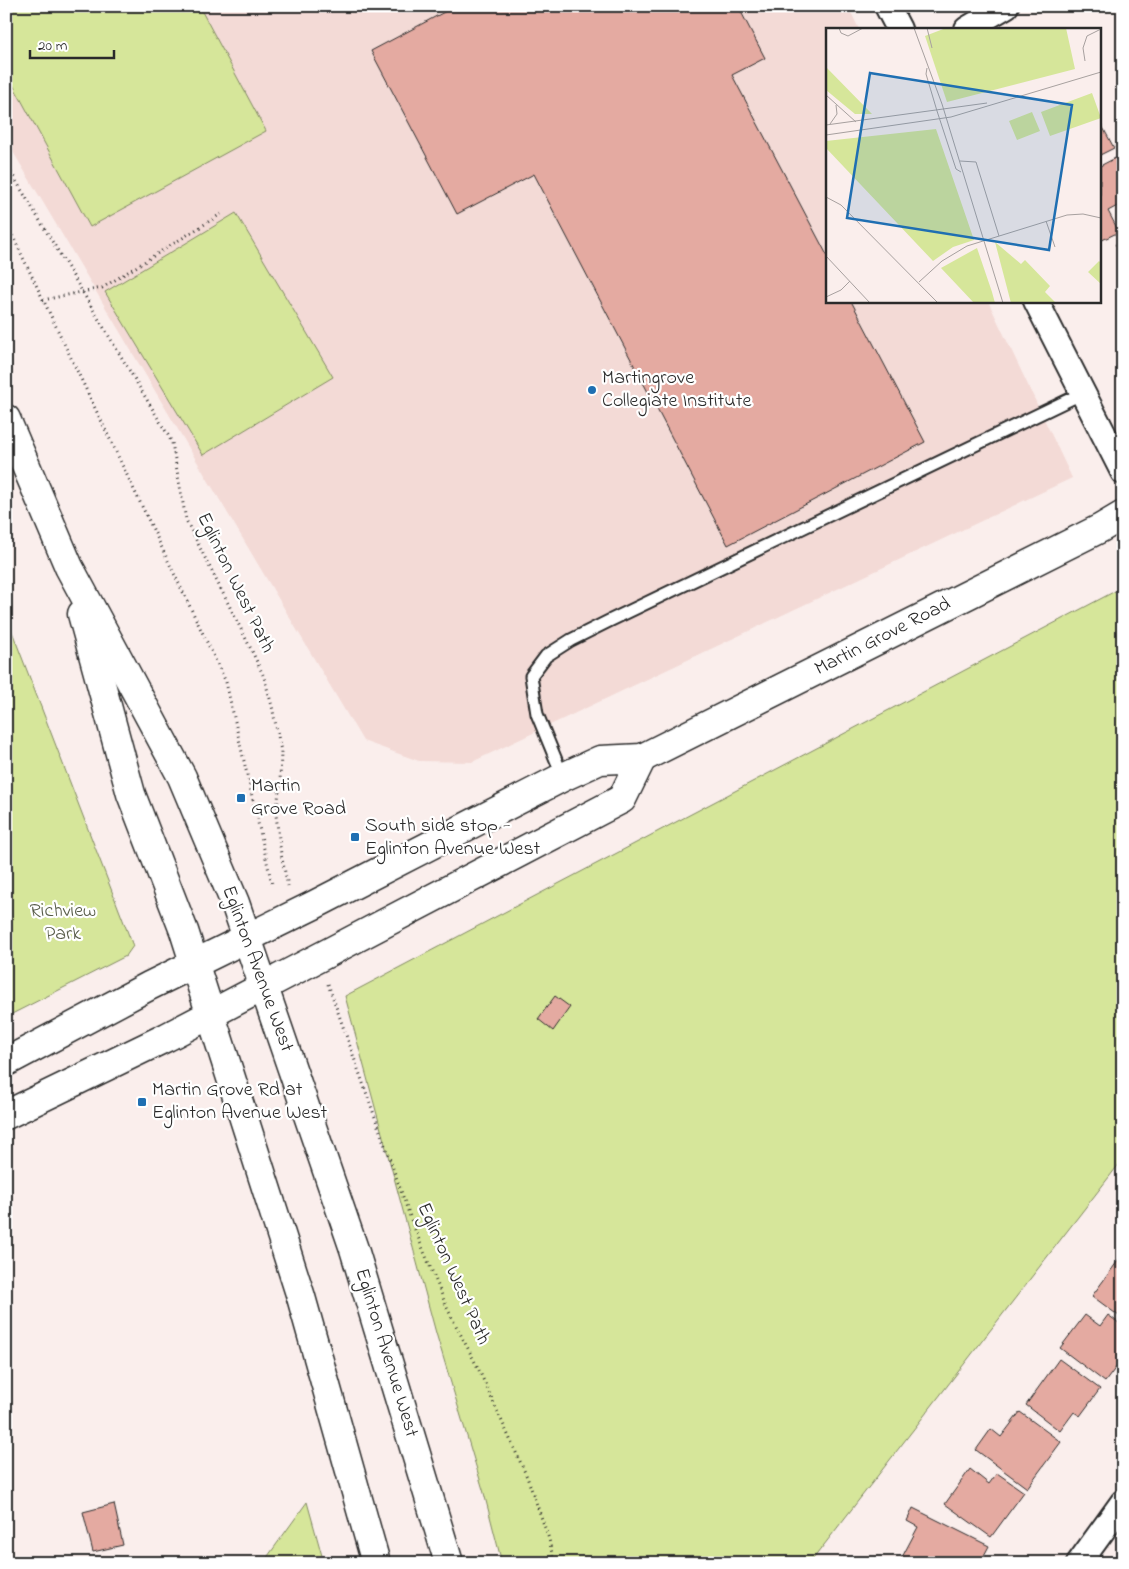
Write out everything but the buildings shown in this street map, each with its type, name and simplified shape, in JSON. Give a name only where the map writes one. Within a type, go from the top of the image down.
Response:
[{"type":"main road","name":"Eglinton Avenue West","points":[[6,419],[69,567],[182,777],[235,903],[354,1249],[449,1563]]},
{"type":"main road","name":"Martin Grove Road","points":[[6,1062],[149,986],[563,777],[600,760],[642,758],[1123,515]]},
{"type":"main road","name":"Eglinton Avenue West","points":[[69,567],[131,794],[195,964],[302,1297],[376,1563]]},
{"type":"main road","points":[[6,1115],[212,1015],[622,799],[642,758]]},
{"type":"street","points":[[887,6],[898,28]]},
{"type":"street","points":[[969,28],[1006,6]]},
{"type":"street","points":[[1037,302],[1123,472]]},
{"type":"street","points":[[1079,1563],[1123,1502]]},
{"type":"lane","points":[[563,777],[537,714],[531,676],[546,656],[571,640],[625,613],[1083,393]]},
{"type":"path","name":"Eglinton West Path","points":[[6,164],[172,443],[186,520],[264,677],[281,751],[280,784],[276,815],[285,878]]},
{"type":"path","points":[[43,300],[102,288],[221,214]]},
{"type":"path","points":[[6,222],[226,682],[272,884]]},
{"type":"path","name":"Eglinton West Path","points":[[332,994],[340,1024],[413,1225],[448,1310],[478,1368],[527,1477],[549,1539],[554,1563]]},
{"type":"shaded area","name":"Martingrove Collegiate Institute","points":[[6,6],[848,6],[859,28],[826,28],[826,302],[988,302],[1072,478],[472,762],[419,761],[363,741],[6,140]]},
{"type":"green space","points":[[6,6],[199,6],[266,131],[90,227],[6,72]]},
{"type":"green space","points":[[236,213],[333,377],[203,455],[105,292]]},
{"type":"green space","points":[[1123,587],[1123,1159],[810,1563],[502,1563],[484,1493],[436,1333],[345,996]]},
{"type":"green space","name":"Richview Park","points":[[6,616],[133,946],[126,956],[6,1017]]},
{"type":"green space","points":[[307,1502],[324,1563],[263,1563]]},
{"type":"place","name":"Martingrove Collegiate Institute","points":[[592,390]]},
{"type":"place","name":"Martin Grove Road","points":[[241,798]]},
{"type":"place","name":"South side stop - Eglinton Avenue West","points":[[355,837]]},
{"type":"place","name":"Martin Grove Rd at Eglinton Avenue West","points":[[142,1102]]}]
